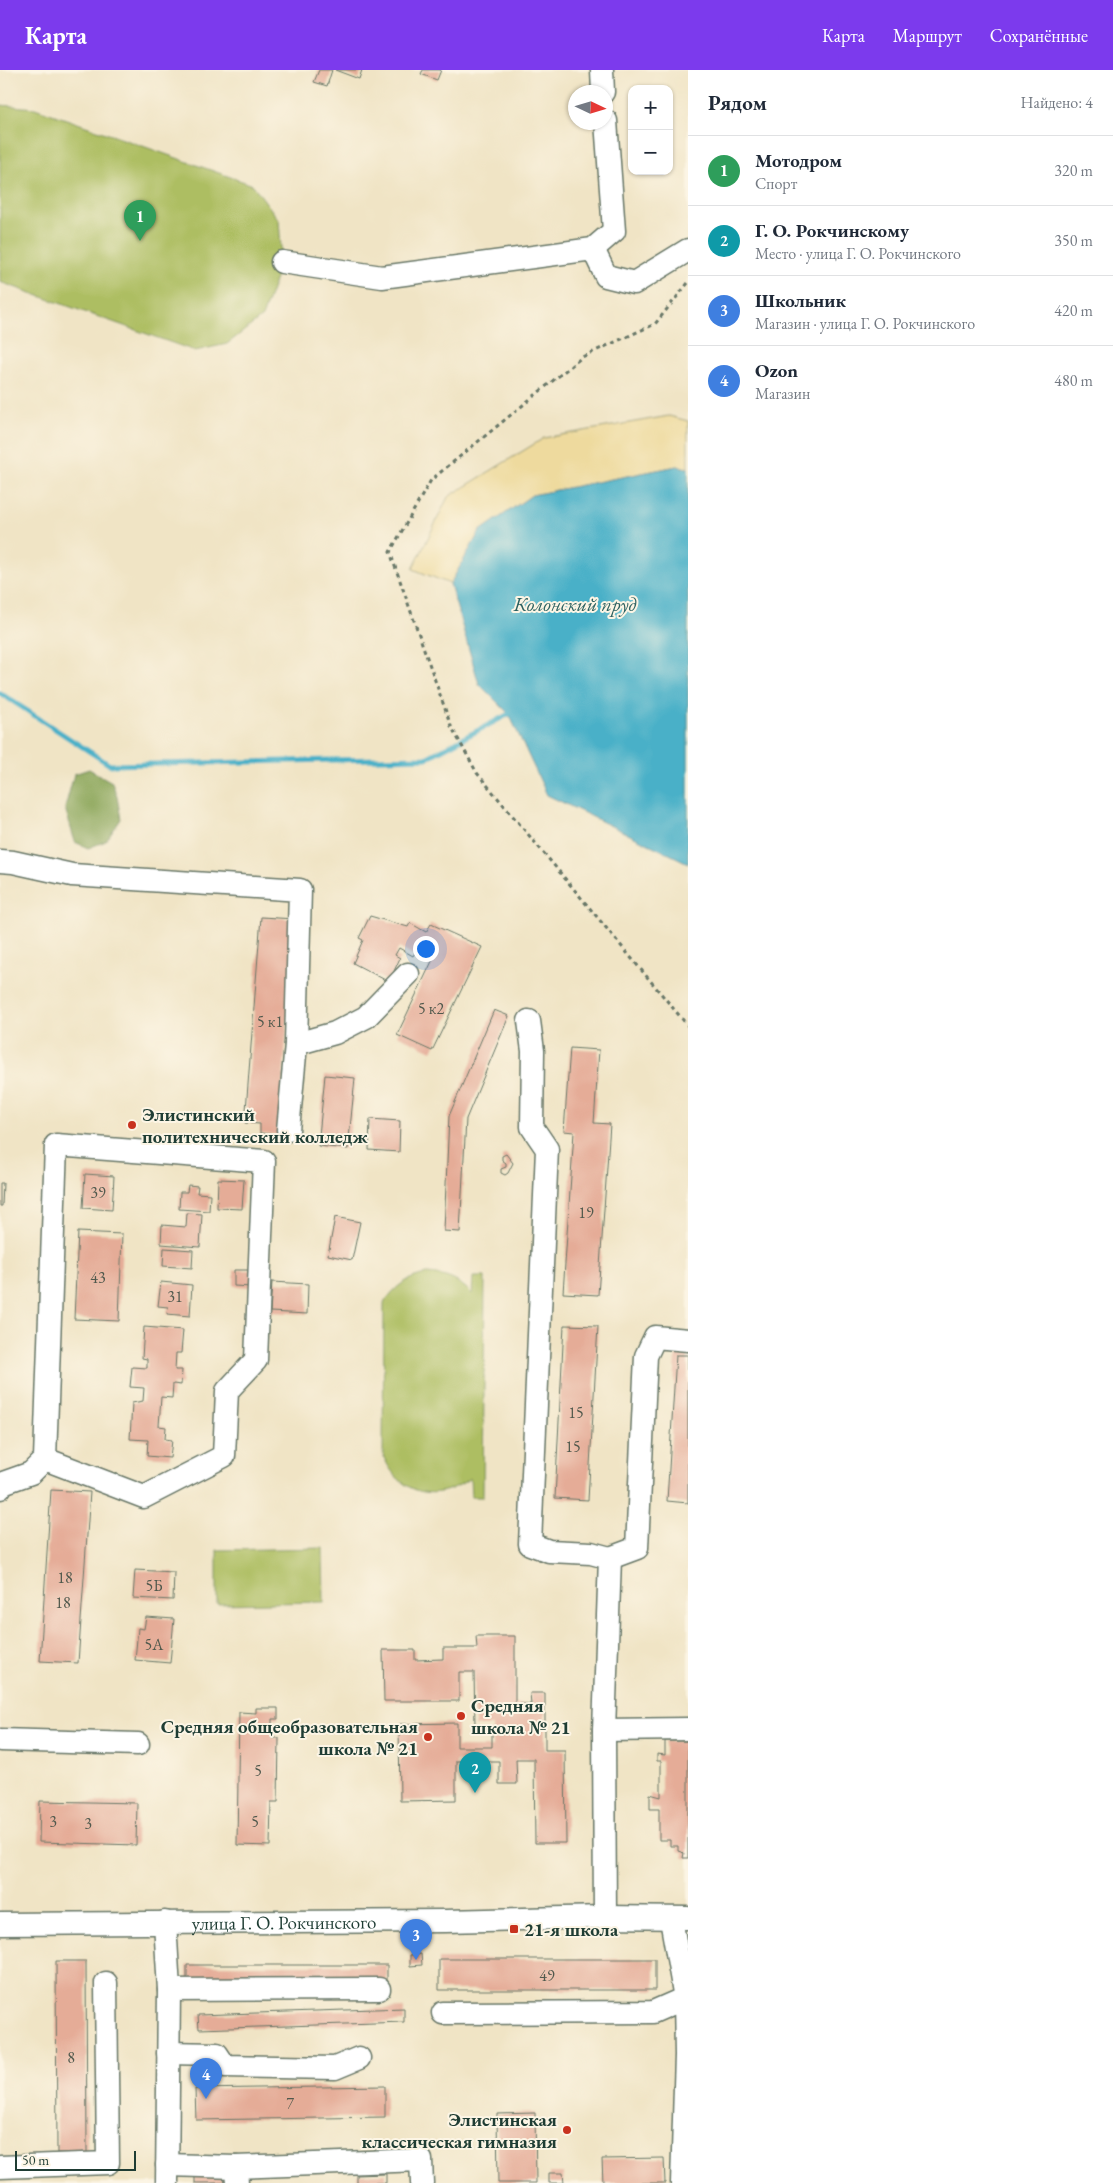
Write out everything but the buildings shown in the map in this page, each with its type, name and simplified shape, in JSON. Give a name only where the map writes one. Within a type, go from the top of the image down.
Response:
[{"type":"street","points":[[602,70],[603,85]]},
{"type":"street","points":[[282,262],[382,278],[593,249],[614,231],[607,130]]},
{"type":"street","points":[[593,249],[606,276],[634,283],[688,250]]},
{"type":"street","points":[[0,861],[72,875],[300,890],[296,1044],[288,1130]]},
{"type":"street","points":[[296,1044],[335,1032],[366,1017],[408,974]]},
{"type":"street","points":[[529,1021],[533,1051],[532,1127],[547,1149],[530,1544],[549,1551],[592,1553],[610,1558],[637,1548],[646,1356],[655,1337],[688,1340]]},
{"type":"street","points":[[0,1488],[0,1484],[31,1473],[45,1459],[56,1145],[264,1161],[256,1360],[227,1391],[224,1456],[144,1498],[45,1459]]},
{"type":"street","points":[[605,1917],[604,1730],[610,1558]]},
{"type":"street","points":[[604,1730],[688,1730]]},
{"type":"street","points":[[0,1740],[138,1744]]},
{"type":"street","name":"улица Г. О. Рокчинского","points":[[0,1924],[437,1921],[605,1917],[679,1918]]},
{"type":"street","points":[[679,1918],[687,2001],[682,2183]]},
{"type":"street","points":[[165,1922],[169,1990],[167,2174],[237,2175],[421,2160],[422,2183]]},
{"type":"street","points":[[0,2167],[108,2163],[106,1983]]},
{"type":"street","points":[[169,1990],[379,1989]]},
{"type":"street","points":[[444,2013],[653,2012],[687,2001]]},
{"type":"street","points":[[168,2053],[217,2054],[225,2066],[335,2068],[359,2058]]},
{"type":"path","points":[[688,284],[654,324],[582,357],[431,480],[390,552],[451,726],[476,773],[688,1026]]},
{"type":"green space","points":[[0,105],[35,108],[253,185],[279,220],[282,262],[262,317],[227,344],[195,351],[0,282]]},
{"type":"green space","points":[[89,769],[112,782],[121,819],[106,841],[88,848],[75,842],[65,808],[74,774]]},
{"type":"green space","points":[[427,1274],[452,1279],[472,1294],[473,1277],[485,1277],[483,1497],[471,1497],[470,1478],[445,1491],[432,1493],[409,1487],[390,1469],[383,1455],[384,1303],[402,1283],[414,1277]]},
{"type":"green space","points":[[323,1548],[324,1602],[217,1604],[217,1550]]},
{"type":"sand","points":[[669,416],[688,421],[688,468],[677,466],[532,495],[480,531],[450,584],[413,569],[448,497],[544,438]]},
{"type":"water","name":"Колонский пруд","points":[[677,466],[688,468],[688,863],[547,795],[509,714],[479,684],[450,584],[480,531],[532,495]]},
{"type":"waterway","points":[[0,693],[110,765],[426,758],[509,714]]},
{"type":"place","name":"Мотодром","points":[[140,241]]},
{"type":"place","name":"Элистинский политехнический колледж","points":[[132,1125]]},
{"type":"place","name":"Средняя школа № 21","points":[[461,1716]]},
{"type":"place","name":"Средняя общеобразовательная школа № 21","points":[[428,1737]]},
{"type":"place","name":"Г. О. Рокчинскому","points":[[475,1793]]},
{"type":"place","name":"21-я школа","points":[[514,1929]]},
{"type":"place","name":"Школьник","points":[[416,1960]]},
{"type":"place","name":"Ozon","points":[[206,2099]]},
{"type":"place","name":"Элистинская классическая гимназия","points":[[567,2130]]}]
